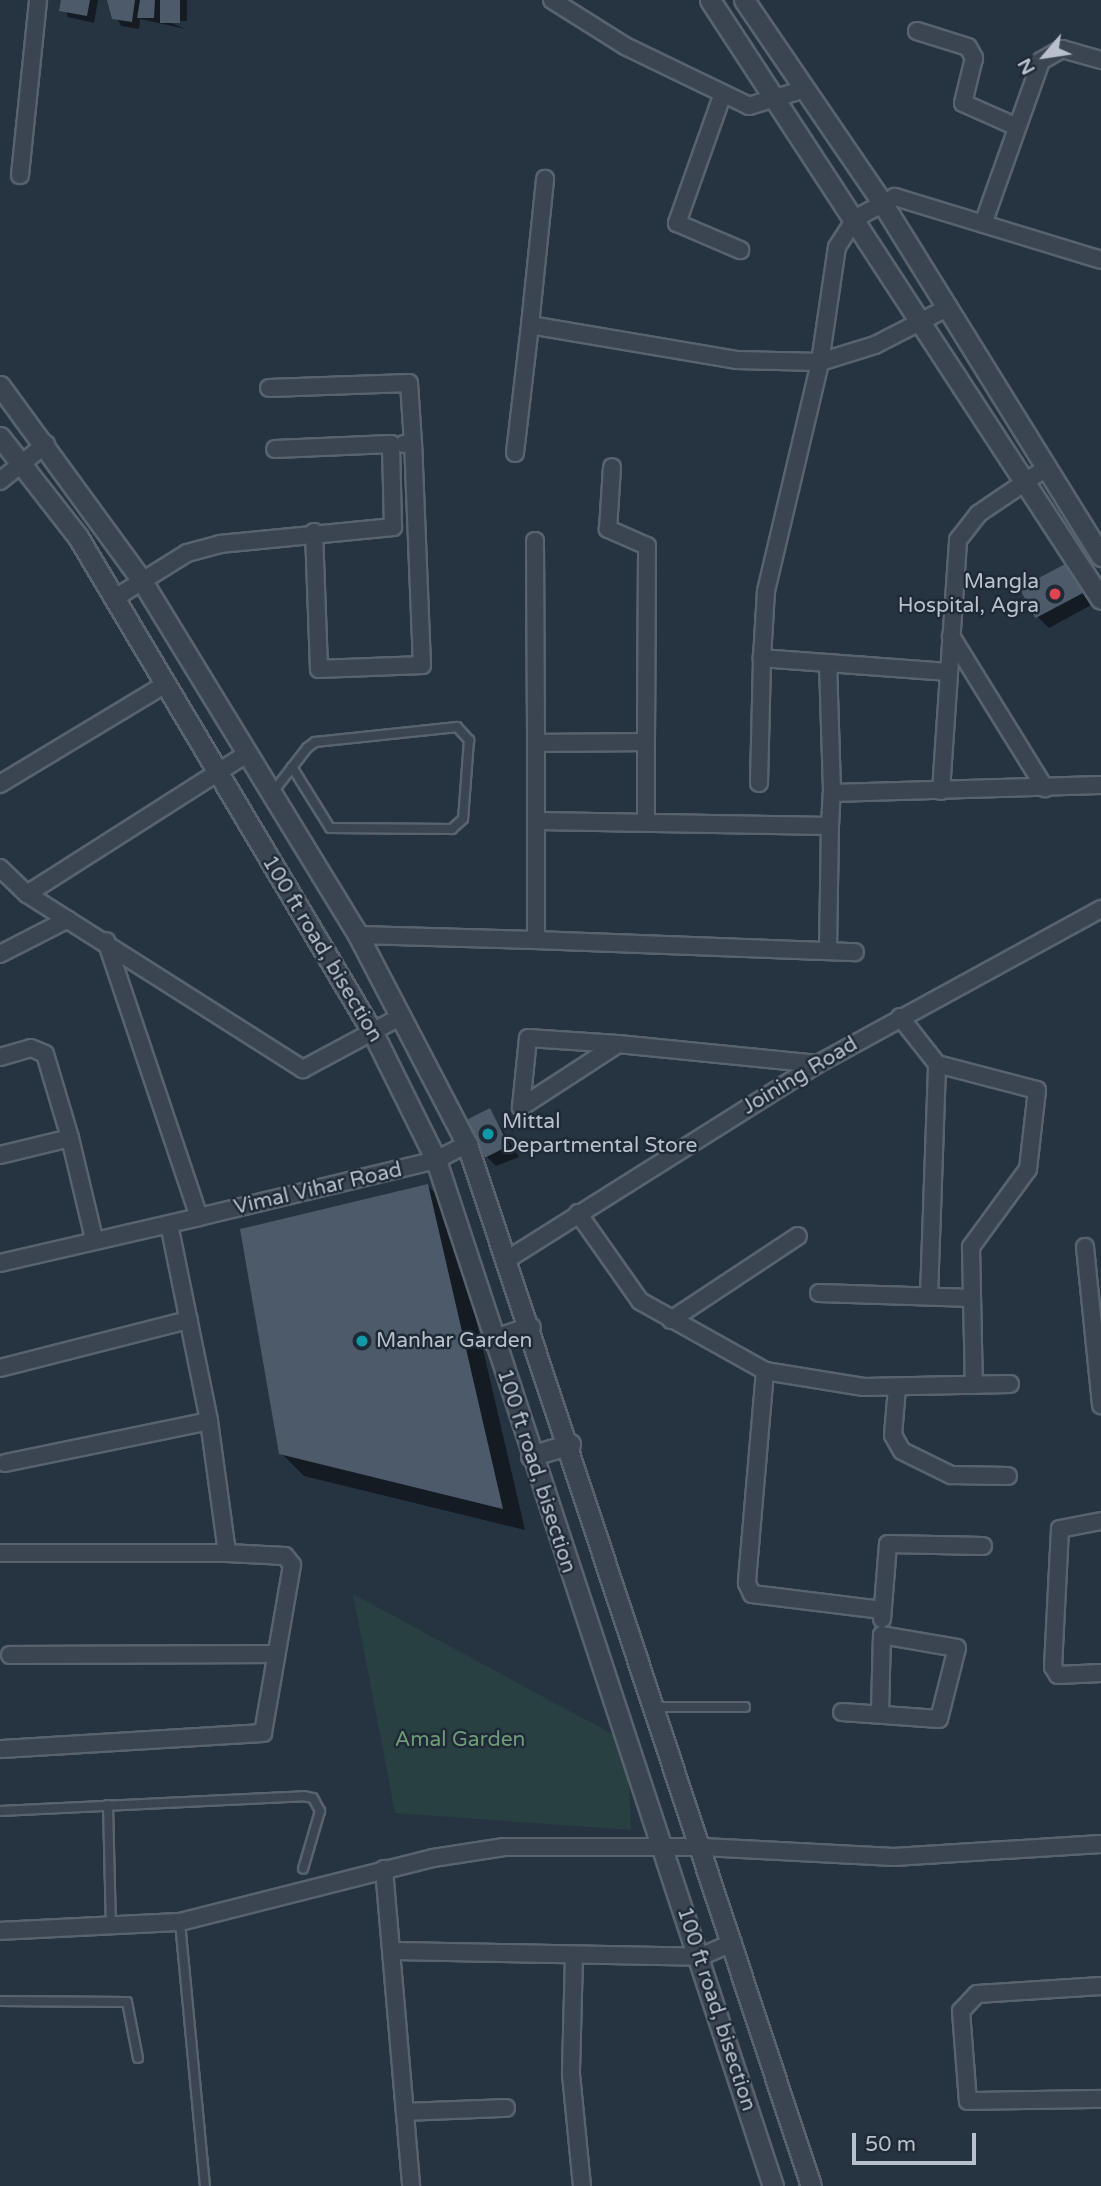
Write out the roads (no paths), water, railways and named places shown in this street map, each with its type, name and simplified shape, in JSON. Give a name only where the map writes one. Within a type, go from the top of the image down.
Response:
[{"type":"street","points":[[20,175],[38,0]]},
{"type":"street","points":[[552,0],[722,96],[749,106],[776,103],[805,89]]},
{"type":"street","points":[[710,0],[776,103],[856,218],[1025,483],[1100,594]]},
{"type":"street","points":[[744,0],[881,201],[1101,556]]},
{"type":"street","points":[[917,31],[968,47],[974,58],[963,103],[1014,126]]},
{"type":"street","points":[[983,224],[1014,126],[1051,50],[1101,60]]},
{"type":"street","points":[[722,96],[677,223],[740,250]]},
{"type":"street","points":[[515,453],[545,178]]},
{"type":"street","points":[[760,783],[766,591],[820,362],[836,247],[856,218],[881,201],[910,199],[1101,260]]},
{"type":"street","points":[[530,325],[736,360],[820,362],[866,349],[948,307]]},
{"type":"street","points":[[269,388],[409,383],[422,665],[319,669],[314,532]]},
{"type":"street","name":"100 ft road, bisection","points":[[0,386],[46,444],[142,581],[245,755],[358,935],[467,1144],[508,1259],[704,1847],[811,2186]]},
{"type":"street","name":"100 ft road, bisection","points":[[0,437],[78,537],[115,598],[373,1033],[436,1160],[492,1340],[700,1957],[773,2186]]},
{"type":"street","points":[[0,481],[23,467],[46,444]]},
{"type":"street","points":[[115,598],[187,553],[314,532],[393,527],[391,444]]},
{"type":"street","points":[[275,449],[413,444]]},
{"type":"street","points":[[612,467],[608,530],[647,546],[646,822]]},
{"type":"street","points":[[941,791],[958,540],[978,514],[1046,468]]},
{"type":"street","points":[[535,541],[538,821],[536,940]]},
{"type":"street","points":[[951,636],[1045,788]]},
{"type":"street","points":[[762,658],[947,672]]},
{"type":"street","points":[[828,663],[832,793],[828,951]]},
{"type":"street","points":[[0,784],[166,684]]},
{"type":"street","points":[[536,743],[646,742]]},
{"type":"street","points":[[27,894],[245,755]]},
{"type":"street","points":[[832,793],[1101,785]]},
{"type":"street","points":[[538,821],[830,826]]},
{"type":"street","points":[[0,868],[27,894],[106,941],[303,1069],[401,1016]]},
{"type":"street","name":"Joining Road","points":[[508,1259],[818,1064],[1101,909]]},
{"type":"street","points":[[0,954],[68,919]]},
{"type":"street","points":[[358,935],[855,952]]},
{"type":"street","points":[[106,941],[199,1217]]},
{"type":"street","points":[[900,1017],[937,1064],[1031,1084],[1039,1096],[1021,1186],[974,1237],[974,1385]]},
{"type":"street","points":[[618,1044],[525,1109],[521,1107],[527,1039],[618,1044],[818,1064]]},
{"type":"street","points":[[0,1057],[40,1048],[70,1138],[94,1239]]},
{"type":"street","points":[[929,1296],[937,1064]]},
{"type":"street","points":[[0,1155],[70,1138]]},
{"type":"street","name":"Vimal Vihar Road","points":[[0,1263],[436,1160],[467,1144]]},
{"type":"street","points":[[578,1213],[628,1290],[671,1320],[765,1371],[897,1388],[1010,1384]]},
{"type":"street","points":[[169,1224],[209,1420],[227,1553]]},
{"type":"street","points":[[671,1320],[798,1236]]},
{"type":"street","points":[[1085,1247],[1097,1294],[1101,1405]]},
{"type":"street","points":[[819,1293],[972,1298]]},
{"type":"street","points":[[0,1368],[189,1321]]},
{"type":"street","points":[[492,1340],[530,1327]]},
{"type":"street","points":[[765,1371],[747,1583],[752,1594],[882,1610]]},
{"type":"street","points":[[897,1388],[893,1436],[902,1451],[951,1475],[1008,1476]]},
{"type":"street","points":[[5,1464],[209,1420]]},
{"type":"street","points":[[531,1456],[570,1444]]},
{"type":"street","points":[[1101,1521],[1060,1529],[1053,1668],[1058,1675],[1101,1674]]},
{"type":"street","points":[[880,1713],[882,1610],[888,1544],[983,1546]]},
{"type":"street","points":[[0,1553],[227,1553],[290,1559],[263,1733],[0,1749]]},
{"type":"street","points":[[842,1712],[939,1719],[958,1650],[952,1644],[882,1635]]},
{"type":"street","points":[[10,1655],[276,1654]]},
{"type":"street","points":[[0,1931],[180,1922],[384,1869],[504,1847],[704,1847],[894,1857],[1101,1844]]},
{"type":"street","points":[[384,1869],[395,1951],[411,2186]]},
{"type":"street","points":[[395,1951],[700,1957],[733,1942]]},
{"type":"street","points":[[574,1956],[570,2074],[582,2186]]},
{"type":"street","points":[[1101,1986],[977,1994],[961,2011],[968,2101],[1101,2099]]},
{"type":"street","points":[[405,2112],[506,2108]]},
{"type":"lane","points":[[271,795],[292,767],[325,738],[457,727],[469,740],[463,819],[452,829],[330,828],[292,767]]},
{"type":"lane","points":[[656,1707],[745,1707]]},
{"type":"lane","points":[[0,1811],[313,1798],[320,1811],[303,1869]]},
{"type":"lane","points":[[108,1805],[111,1926]]},
{"type":"lane","points":[[180,1922],[205,2186]]},
{"type":"lane","points":[[0,2001],[127,2002],[138,2058]]},
{"type":"place","name":"Mangla Hospital, Agra","points":[[1055,594]]},
{"type":"place","name":"Mittal Departmental Store","points":[[488,1134]]},
{"type":"place","name":"Manhar Garden","points":[[362,1341]]},
{"type":"park label","name":"Amal Garden","points":[[460,1740]]}]
